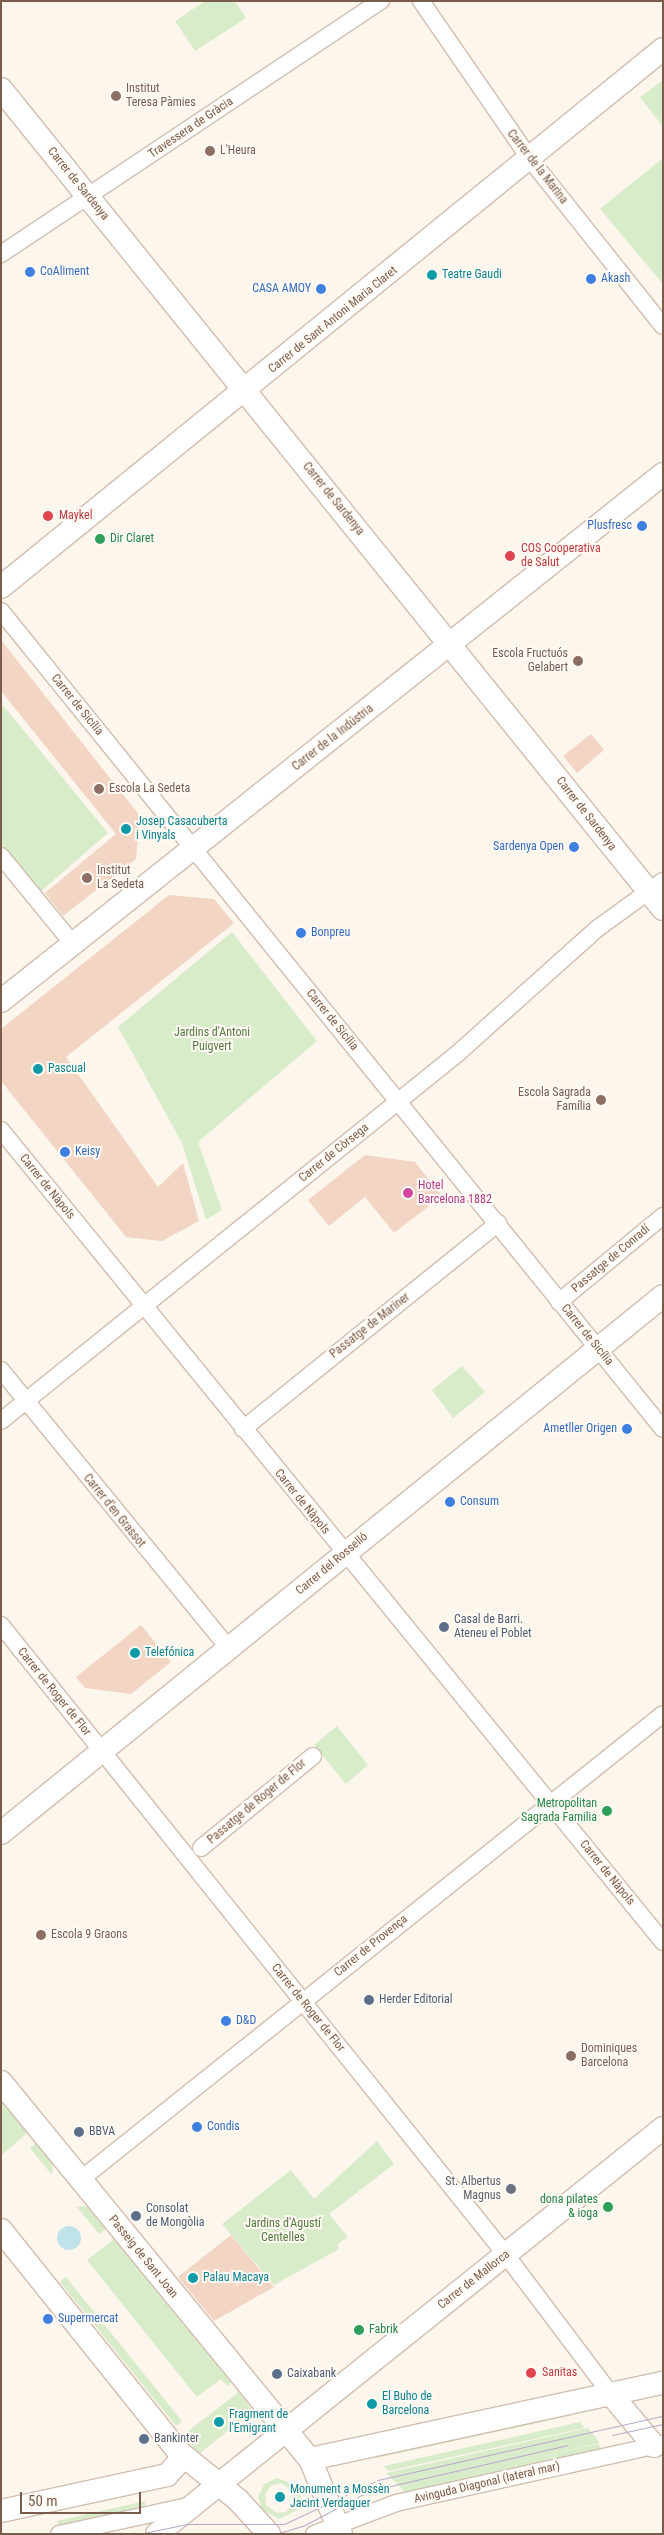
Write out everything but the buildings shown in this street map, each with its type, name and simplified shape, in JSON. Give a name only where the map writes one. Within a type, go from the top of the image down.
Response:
[{"type":"main road","name":"Carrer de Sant Antoni Maria Claret","points":[[1,587],[246,390],[663,49]]},
{"type":"main road","name":"Carrer de Sardenya","points":[[1,89],[451,645],[655,886],[663,909]]},
{"type":"main road","name":"Carrer de la Indústria","points":[[1,1001],[451,645],[663,474]]},
{"type":"main road","name":"Carrer del Rosselló","points":[[1,1833],[230,1650],[598,1347],[663,1296]]},
{"type":"main road","name":"Passeig de Sant Joan","points":[[1,2082],[285,2431],[310,2459],[338,2523]]},
{"type":"main road","name":"Carrer de Mallorca","points":[[191,2506],[223,2489],[285,2431],[663,2128]]},
{"type":"main road","points":[[1,2230],[178,2451],[223,2489],[269,2534]]},
{"type":"main road","points":[[310,2459],[663,2383]]},
{"type":"main road","points":[[610,2393],[660,2449]]},
{"type":"main road","points":[[1,2511],[167,2475],[180,2462],[178,2451]]},
{"type":"main road","points":[[157,2534],[191,2506]]},
{"type":"street","name":"Travessera de Gràcia","points":[[1,254],[381,1]]},
{"type":"street","name":"Carrer de la Marina","points":[[421,1],[530,159],[663,326]]},
{"type":"street","name":"Carrer de Sicília","points":[[1,610],[663,1429]]},
{"type":"street","points":[[1,856],[73,944]]},
{"type":"street","name":"Carrer de Còrsega","points":[[1,1421],[397,1102],[598,928],[655,886]]},
{"type":"street","name":"Carrer de Nàpols","points":[[1,1130],[344,1555],[663,1942]]},
{"type":"street","name":"Passatge de Conradí","points":[[560,1302],[663,1216]]},
{"type":"street","name":"Passatge de Mariner","points":[[243,1429],[498,1223]]},
{"type":"street","name":"Carrer d'en Grassot","points":[[1,1370],[230,1650]]},
{"type":"street","name":"Carrer de Roger de Flor","points":[[1,1625],[506,2255],[610,2393]]},
{"type":"street","name":"Carrer de Provença","points":[[80,2180],[663,1714]]},
{"type":"street","name":"Passatge de Roger de Flor","points":[[202,1848],[313,1756]]},
{"type":"street","name":"Avinguda Diagonal (lateral mar)","points":[[314,2534],[338,2523],[396,2503],[660,2449]]},
{"type":"street","points":[[59,2534],[191,2506]]},
{"type":"green space","points":[[205,1],[235,1],[246,18],[195,51],[175,21]]},
{"type":"green space","points":[[663,80],[663,127],[640,97]]},
{"type":"green space","points":[[663,158],[663,284],[600,209]]},
{"type":"green space","points":[[1,703],[108,833],[41,891],[1,844]]},
{"type":"green space","name":"Jardins d'Antoni Puigvert","points":[[232,932],[317,1041],[198,1142],[222,1210],[206,1220],[182,1143],[118,1027]]},
{"type":"green space","points":[[462,1366],[485,1392],[453,1418],[432,1390]]},
{"type":"green space","points":[[337,1726],[368,1765],[346,1784],[314,1745]]},
{"type":"green space","points":[[1,2100],[28,2132],[2,2155],[1,2154]]},
{"type":"green space","name":"Jardins d'Agustí Centelles","points":[[377,2141],[394,2164],[329,2214],[348,2237],[338,2244],[339,2249],[274,2285],[222,2224],[291,2170],[314,2199]]},
{"type":"green space","points":[[36,2143],[53,2163],[52,2175],[30,2148]]},
{"type":"green space","points":[[85,2206],[89,2208],[106,2229],[99,2234],[77,2207]]},
{"type":"green space","points":[[114,2239],[231,2383],[227,2386],[221,2379],[197,2397],[87,2260]]},
{"type":"green space","points":[[66,2277],[182,2421],[176,2426],[60,2282]]},
{"type":"green space","points":[[239,2392],[253,2411],[199,2454],[183,2435]]},
{"type":"green space","points":[[570,2410],[574,2415],[377,2458],[374,2454]]},
{"type":"green space","points":[[580,2422],[584,2428],[388,2471],[384,2466]]},
{"type":"green space","points":[[588,2428],[600,2443],[487,2469],[598,2444],[603,2450],[407,2494],[386,2473]]},
{"type":"green space","points":[[277,2478],[296,2485],[301,2497],[297,2510],[280,2519],[262,2510],[258,2497],[264,2484]],"holes":[[[281,2483],[293,2491],[295,2501],[286,2512],[277,2513],[266,2505],[265,2494],[271,2486]]]},
{"type":"green space","points":[[145,2501],[146,2508],[59,2528],[57,2521]]},
{"type":"water","points":[[69,2226],[78,2229],[81,2238],[78,2247],[69,2250],[60,2247],[57,2238],[60,2229]]},
{"type":"tram line","points":[[139,2534],[187,2524],[284,2524],[378,2480],[663,2416]]},
{"type":"tram line","points":[[612,2435],[663,2424]]},
{"type":"tram line","points":[[276,2534],[303,2526],[369,2491],[568,2445]]},
{"type":"tram line","points":[[179,2534],[254,2534]]},
{"type":"place","name":"Institut Teresa Pàmies","points":[[116,96]]},
{"type":"place","name":"L'Heura","points":[[210,151]]},
{"type":"place","name":"CoAliment","points":[[30,272]]},
{"type":"place","name":"Teatre Gaudi","points":[[432,275]]},
{"type":"place","name":"Akash","points":[[591,279]]},
{"type":"place","name":"CASA AMOY","points":[[321,289]]},
{"type":"place","name":"Maykel","points":[[48,516]]},
{"type":"place","name":"Plusfresc","points":[[642,526]]},
{"type":"place","name":"Dir Claret","points":[[100,539]]},
{"type":"place","name":"COS Cooperativa de Salut","points":[[510,556]]},
{"type":"place","name":"Escola Fructuós Gelabert","points":[[578,661]]},
{"type":"place","name":"Escola La Sedeta","points":[[99,789]]},
{"type":"place","name":"Josep Casacuberta i Vinyals","points":[[126,829]]},
{"type":"place","name":"Sardenya Open","points":[[574,847]]},
{"type":"place","name":"Institut La Sedeta","points":[[87,878]]},
{"type":"place","name":"Bonpreu","points":[[301,933]]},
{"type":"place","name":"Pascual","points":[[38,1069]]},
{"type":"place","name":"Escola Sagrada Família","points":[[601,1100]]},
{"type":"place","name":"Keisy","points":[[65,1152]]},
{"type":"place","name":"Hotel Barcelona 1882","points":[[408,1193]]},
{"type":"place","name":"Ametller Origen","points":[[627,1429]]},
{"type":"place","name":"Consum","points":[[450,1502]]},
{"type":"place","name":"Casal de Barri. Ateneu el Poblet","points":[[444,1627]]},
{"type":"place","name":"Telefónica","points":[[135,1653]]},
{"type":"place","name":"Metropolitan Sagrada Familia","points":[[607,1811]]},
{"type":"place","name":"Escola 9 Graons","points":[[41,1935]]},
{"type":"place","name":"Herder Editorial","points":[[369,2000]]},
{"type":"place","name":"D&D","points":[[226,2021]]},
{"type":"place","name":"Dominiques Barcelona","points":[[571,2056]]},
{"type":"place","name":"Condis","points":[[197,2127]]},
{"type":"place","name":"BBVA","points":[[79,2132]]},
{"type":"place","name":"St. Albertus Magnus","points":[[511,2189]]},
{"type":"place","name":"dona pilates & ioga","points":[[608,2207]]},
{"type":"place","name":"Consolat de Mongòlia","points":[[136,2216]]},
{"type":"place","name":"Palau Macaya","points":[[193,2278]]},
{"type":"place","name":"Supermercat","points":[[48,2319]]},
{"type":"place","name":"Fabrik","points":[[359,2330]]},
{"type":"place","name":"Sanitas","points":[[531,2373]]},
{"type":"place","name":"Caixabank","points":[[277,2374]]},
{"type":"place","name":"El Buho de Barcelona","points":[[372,2404]]},
{"type":"place","name":"Fragment de l'Emigrant","points":[[219,2422]]},
{"type":"place","name":"Bankinter","points":[[144,2439]]},
{"type":"place","name":"Monument a Mossèn Jacint Verdaguer","points":[[280,2497]]}]
